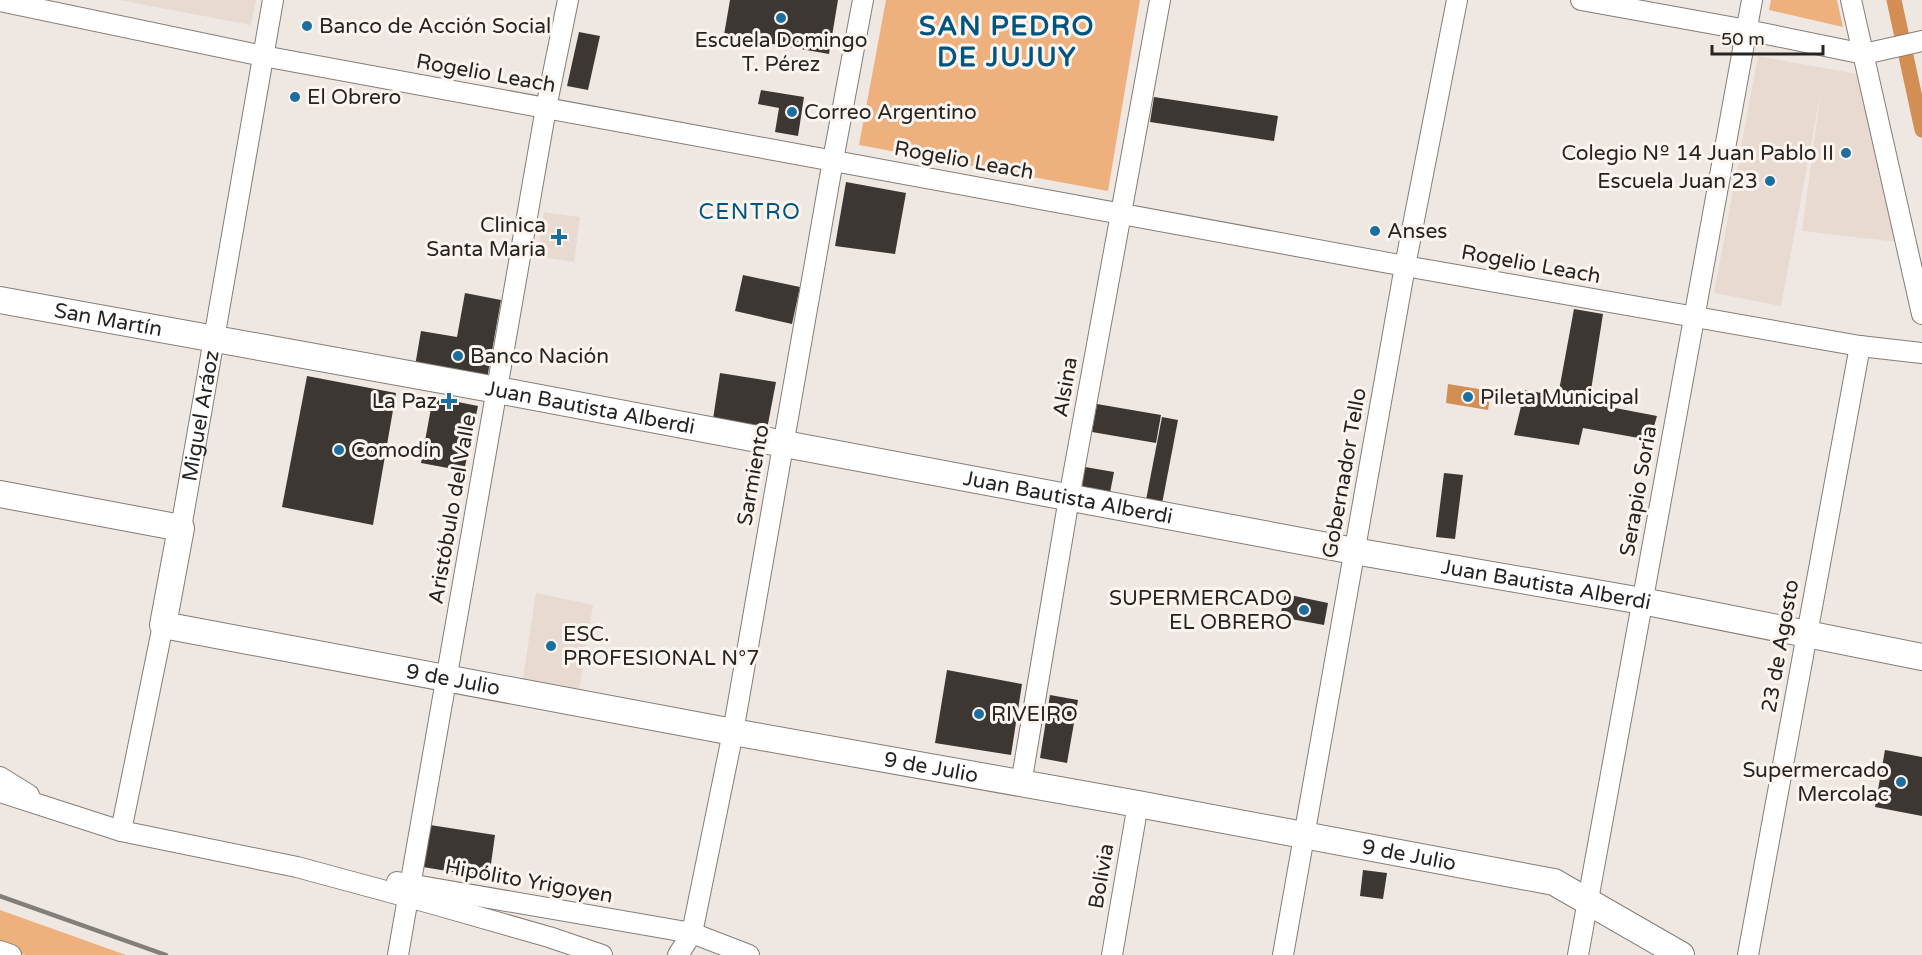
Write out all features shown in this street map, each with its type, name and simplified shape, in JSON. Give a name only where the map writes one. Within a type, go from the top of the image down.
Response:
[{"type":"main road","name":"San Martín","points":[[0,300],[214,340]]},
{"type":"main road","name":"Juan Bautista Alberdi","points":[[214,340],[497,390],[1354,551],[1642,602],[1922,657]]},
{"type":"main road","points":[[0,494],[181,528]]},
{"type":"main road","name":"Miguel Aráoz","points":[[163,625],[181,528]]},
{"type":"main road","name":"9 de Julio","points":[[163,625],[1554,882],[1680,955]]},
{"type":"street","name":"Miguel Aráoz","points":[[181,528],[273,0]]},
{"type":"street","name":"Aristóbulo del Valle","points":[[398,955],[546,108],[568,0]]},
{"type":"street","name":"Sarmiento","points":[[678,955],[692,933],[733,732],[863,0]]},
{"type":"street","name":"Alsina","points":[[1021,784],[1160,0]]},
{"type":"street","name":"Gobernador Tello","points":[[1283,955],[1405,266],[1457,0]]},
{"type":"street","points":[[1581,0],[1864,54],[1922,41]]},
{"type":"street","name":"Serapio Soria","points":[[1578,955],[1752,0]]},
{"type":"street","points":[[1851,0],[1922,314]]},
{"type":"street","name":"Rogelio Leach","points":[[0,1],[263,56],[1405,266],[1860,346],[1922,353]]},
{"type":"street","name":"23 de Agosto","points":[[1748,955],[1860,346]]},
{"type":"street","name":"Miguel Aráoz","points":[[121,831],[163,625]]},
{"type":"street","points":[[0,777],[46,806]]},
{"type":"street","points":[[0,792],[46,806]]},
{"type":"street","name":"Bolivia","points":[[1112,955],[1138,804]]},
{"type":"street","name":"Hipólito Yrigoyen","points":[[46,806],[121,831],[408,891],[692,933],[749,955]]},
{"type":"street","name":"Hipólito Yrigoyen","points":[[408,891],[602,955]]},
{"type":"street","points":[[0,951],[11,955]]},
{"type":"shaded area","points":[[119,0],[256,0],[251,25]]},
{"type":"shaded area","points":[[886,0],[1140,0],[1108,191],[859,145]]},
{"type":"shaded area","points":[[1771,0],[1837,0],[1843,27],[1769,10]]},
{"type":"shaded area","points":[[1758,56],[1862,75],[1898,242],[1802,231],[1821,91],[1781,306],[1714,293]]},
{"type":"shaded area","name":"Clinica Santa Maria","points":[[544,212],[580,217],[574,262],[537,256]]},
{"type":"shaded area","name":"Pileta Municipal","points":[[1448,384],[1491,391],[1488,410],[1446,403]]},
{"type":"shaded area","points":[[536,593],[593,605],[578,695],[522,684]]},
{"type":"shaded area","points":[[0,910],[126,955],[25,955],[0,947]]},
{"type":"building","name":"Escuela Domingo T. Pérez","points":[[730,0],[838,0],[829,54],[724,35]]},
{"type":"building","points":[[579,32],[600,36],[588,90],[567,86]]},
{"type":"building","points":[[761,90],[804,97],[798,136],[775,132],[779,108],[758,104]]},
{"type":"building","points":[[1154,97],[1278,116],[1274,141],[1150,122]]},
{"type":"building","points":[[846,182],[906,193],[895,254],[835,246]]},
{"type":"building","points":[[743,275],[800,287],[792,324],[735,311]]},
{"type":"building","points":[[465,293],[501,300],[487,379],[415,366],[421,331],[457,337]]},
{"type":"building","points":[[1574,309],[1603,314],[1589,403],[1657,416],[1650,440],[1583,428],[1579,445],[1514,435],[1525,390],[1558,396]]},
{"type":"building","points":[[720,373],[776,382],[767,429],[713,419]]},
{"type":"building","name":"Comodín","points":[[307,376],[396,393],[373,525],[282,507]]},
{"type":"building","points":[[433,397],[478,406],[464,471],[421,463]]},
{"type":"building","points":[[1097,404],[1161,415],[1156,443],[1092,432]]},
{"type":"building","points":[[1162,417],[1178,420],[1162,504],[1146,500]]},
{"type":"building","points":[[1085,467],[1114,472],[1110,493],[1082,487]]},
{"type":"building","points":[[1444,473],[1463,475],[1455,539],[1436,537]]},
{"type":"building","name":"SUPERMERCADO EL OBRERO","points":[[1285,594],[1328,603],[1324,625],[1280,617]]},
{"type":"building","name":"RIVEIRO","points":[[947,670],[1022,684],[1011,755],[935,743]]},
{"type":"building","points":[[1050,695],[1078,700],[1067,763],[1040,758]]},
{"type":"building","name":"Supermercado Mercolac","points":[[1885,750],[1922,757],[1922,816],[1875,807]]},
{"type":"building","points":[[430,825],[495,835],[489,878],[423,867]]},
{"type":"building","points":[[1363,870],[1387,873],[1383,899],[1360,896]]},
{"type":"waterway","points":[[1894,0],[1922,130]]},
{"type":"railway","points":[[0,896],[166,955]]},
{"type":"place","name":"Escuela Domingo T. Pérez","points":[[781,18]]},
{"type":"place","name":"Banco de Acción Social","points":[[307,26]]},
{"type":"place","name":"El Obrero","points":[[295,97]]},
{"type":"place","name":"Correo Argentino","points":[[792,112]]},
{"type":"place","name":"Colegio Nº 14 Juan Pablo II","points":[[1846,153]]},
{"type":"place","name":"Escuela Juan 23","points":[[1770,181]]},
{"type":"place","name":"Anses","points":[[1375,231]]},
{"type":"place","name":"Clinica Santa Maria","points":[[559,237]]},
{"type":"place","name":"Banco Nación","points":[[458,356]]},
{"type":"place","name":"Pileta Municipal","points":[[1468,397]]},
{"type":"place","name":"La Paz","points":[[449,401]]},
{"type":"place","name":"Comodín","points":[[339,450]]},
{"type":"place","name":"SUPERMERCADO EL OBRERO","points":[[1304,610]]},
{"type":"place","name":"ESC. PROFESIONAL N°7","points":[[551,646]]},
{"type":"place","name":"RIVEIRO","points":[[979,714]]},
{"type":"place","name":"Supermercado Mercolac","points":[[1901,782]]},
{"type":"district","name":"SAN PEDRO DE JUJUY","points":[[1007,42]]},
{"type":"district","name":"CENTRO","points":[[750,211]]}]
